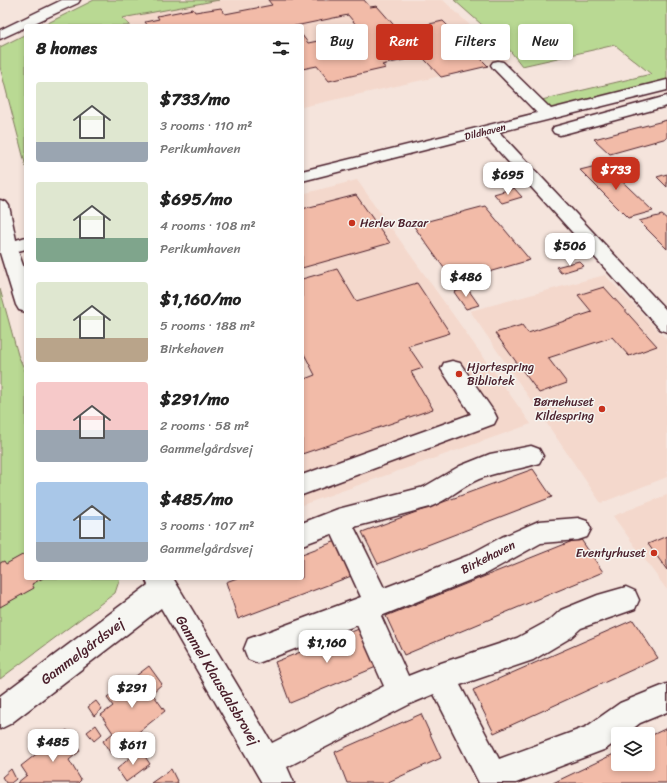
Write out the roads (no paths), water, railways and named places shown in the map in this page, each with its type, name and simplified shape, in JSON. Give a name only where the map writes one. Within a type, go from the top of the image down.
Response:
[{"type":"street","points":[[0,35],[73,0]]},
{"type":"street","points":[[498,65],[548,115]]},
{"type":"street","name":"Dildhaven","points":[[304,173],[488,130],[667,85]]},
{"type":"street","points":[[560,130],[667,101]]},
{"type":"street","points":[[488,130],[667,324]]},
{"type":"street","points":[[0,206],[8,248],[24,299]]},
{"type":"street","points":[[8,248],[24,244]]},
{"type":"street","points":[[304,484],[486,418],[452,369]]},
{"type":"street","points":[[304,533],[338,520],[430,496],[468,473],[490,464],[531,456]]},
{"type":"street","points":[[338,520],[371,607],[401,693]]},
{"type":"street","name":"Birkehaven","points":[[258,650],[476,566],[511,545],[539,532],[578,529]]},
{"type":"street","name":"Gammelgårdsvej","points":[[0,714],[161,584]]},
{"type":"street","name":"Gammel Klausdalsbrovej","points":[[161,584],[272,772]]},
{"type":"street","points":[[272,772],[401,693],[440,677],[523,650],[560,629],[571,619],[598,608],[626,600]]},
{"type":"street","points":[[440,677],[487,780],[595,738],[630,713],[667,698]]},
{"type":"place","name":"Herlev Bazar","points":[[352,223]]},
{"type":"place","name":"Hjortespring Bibliotek","points":[[459,374]]},
{"type":"place","name":"Børnehuset Kildespring","points":[[602,409]]},
{"type":"place","name":"Eventyrhuset","points":[[654,553]]}]
